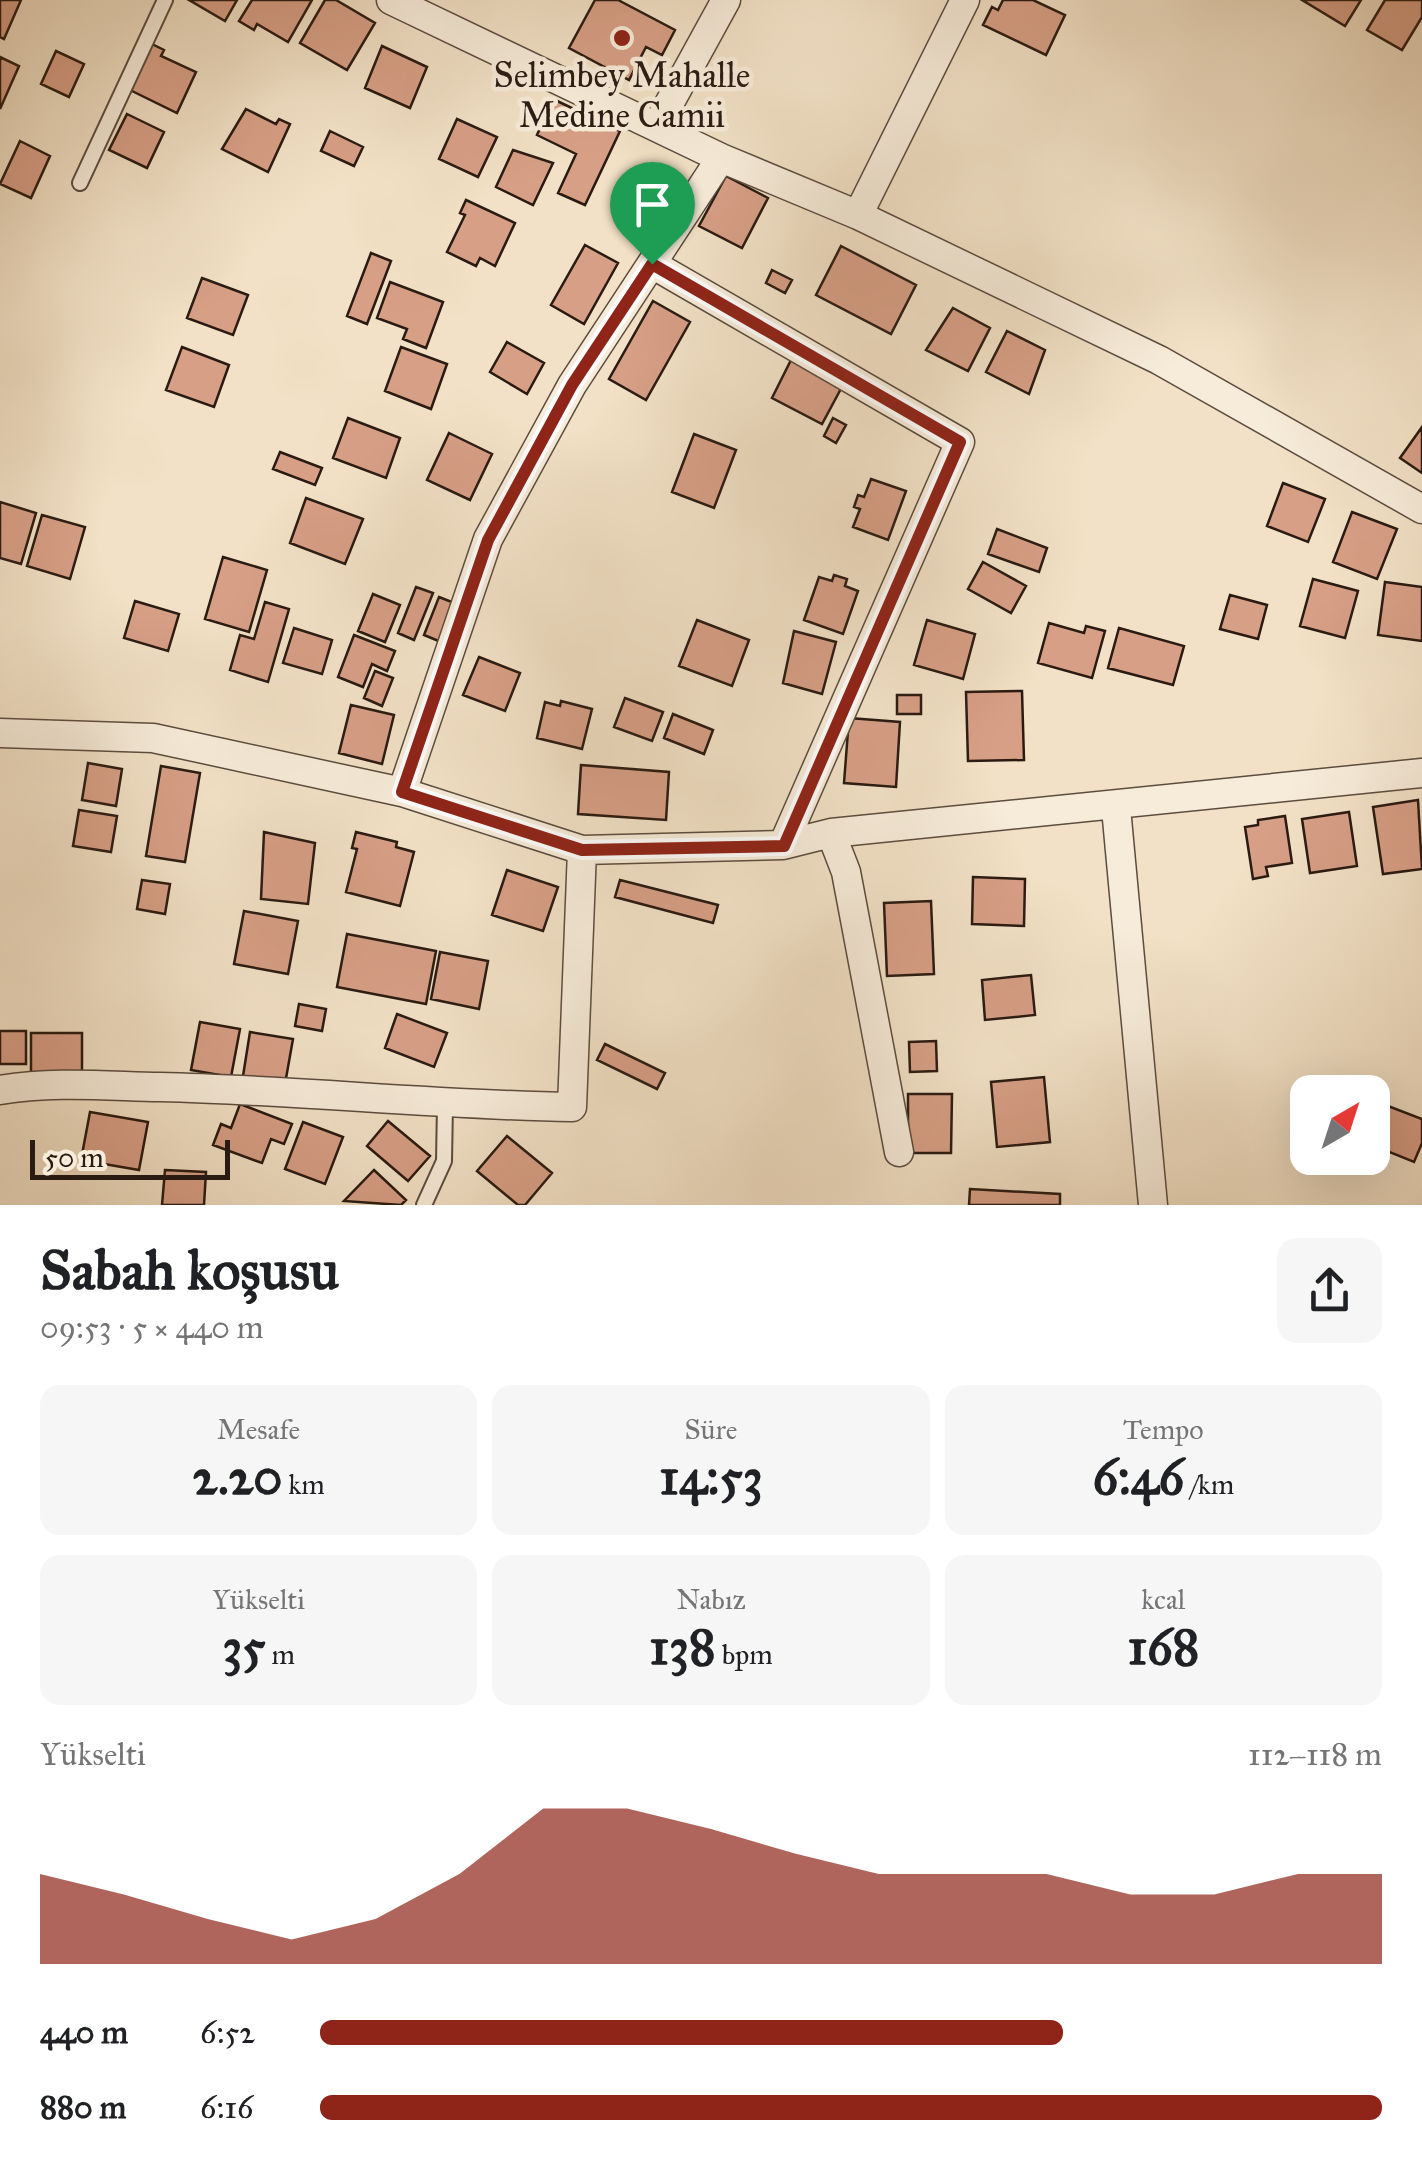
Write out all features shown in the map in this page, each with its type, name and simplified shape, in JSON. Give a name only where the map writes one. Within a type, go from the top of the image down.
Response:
[{"type":"street","points":[[390,0],[658,124],[720,158],[858,215],[1159,360],[1422,508]]},
{"type":"street","points":[[658,124],[726,0]]},
{"type":"street","points":[[858,215],[965,0]]},
{"type":"street","points":[[402,792],[488,540],[572,385],[720,158]]},
{"type":"street","points":[[652,264],[960,442],[784,846]]},
{"type":"street","points":[[0,732],[153,738],[402,792],[582,850],[784,846],[831,834],[1116,808],[1422,773]]},
{"type":"street","points":[[1116,808],[1153,1205]]},
{"type":"street","points":[[831,834],[846,872],[899,1152]]},
{"type":"street","points":[[0,1090],[34,1084],[213,1088],[444,1105],[572,1107],[582,850]]},
{"type":"lane","points":[[80,183],[165,0]]},
{"type":"lane","points":[[424,1205],[444,1160],[444,1105]]},
{"type":"building","points":[[0,0],[21,0],[4,39],[0,37]]},
{"type":"building","points":[[189,0],[237,0],[225,21]]},
{"type":"building","points":[[252,0],[312,0],[288,42],[257,24],[254,30],[239,21]]},
{"type":"building","points":[[325,0],[336,0],[375,23],[347,70],[300,43]]},
{"type":"building","name":"Selimbey Mahalle Medine Camii","points":[[595,0],[618,0],[675,30],[662,55],[646,47],[629,80],[569,48]]},
{"type":"building","points":[[1003,0],[1033,0],[1065,15],[1046,55],[983,25],[992,7],[998,10]]},
{"type":"building","points":[[1302,0],[1361,0],[1345,26]]},
{"type":"building","points":[[1385,0],[1422,0],[1422,17],[1402,50],[1367,30]]},
{"type":"building","points":[[152,44],[164,50],[161,56],[196,72],[177,113],[130,90]]},
{"type":"building","points":[[382,46],[427,67],[410,108],[365,88]]},
{"type":"building","points":[[56,51],[84,64],[69,97],[41,84]]},
{"type":"building","points":[[0,57],[19,66],[0,109]]},
{"type":"building","points":[[553,99],[620,131],[585,205],[558,193],[576,154],[537,135]]},
{"type":"building","points":[[246,109],[276,124],[279,119],[290,124],[268,172],[222,149]]},
{"type":"building","points":[[127,114],[164,132],[147,168],[109,150]]},
{"type":"building","points":[[457,119],[497,137],[478,177],[439,159]]},
{"type":"building","points":[[330,131],[363,147],[354,166],[321,151]]},
{"type":"building","points":[[20,141],[50,156],[31,198],[0,184]]},
{"type":"building","points":[[513,150],[553,163],[533,205],[496,187]]},
{"type":"building","points":[[726,176],[768,198],[742,248],[699,226]]},
{"type":"building","points":[[466,200],[515,223],[495,266],[480,258],[476,266],[447,252],[465,215],[460,213]]},
{"type":"building","points":[[585,245],[618,263],[584,324],[551,305]]},
{"type":"building","points":[[841,246],[916,285],[891,334],[816,295]]},
{"type":"building","points":[[371,253],[391,261],[367,324],[347,316]]},
{"type":"building","points":[[772,270],[792,280],[785,293],[766,283]]},
{"type":"building","points":[[202,278],[248,295],[233,335],[187,318]]},
{"type":"building","points":[[390,282],[443,302],[426,348],[403,339],[407,329],[377,318]]},
{"type":"building","points":[[653,301],[690,322],[646,400],[609,379]]},
{"type":"building","points":[[953,308],[990,328],[968,371],[926,350]]},
{"type":"building","points":[[1007,331],[1045,350],[1029,394],[986,372]]},
{"type":"building","points":[[507,342],[544,363],[527,394],[490,372]]},
{"type":"building","points":[[182,347],[229,365],[214,407],[166,390]]},
{"type":"building","points":[[401,347],[447,364],[431,409],[385,391]]},
{"type":"building","points":[[793,356],[844,383],[822,424],[772,398]]},
{"type":"building","points":[[348,418],[400,438],[386,478],[333,458]]},
{"type":"building","points":[[833,418],[846,425],[836,443],[824,436]]},
{"type":"building","points":[[1422,427],[1422,473],[1400,458]]},
{"type":"building","points":[[449,433],[492,454],[470,500],[427,480]]},
{"type":"building","points":[[694,434],[736,450],[714,508],[672,492]]},
{"type":"building","points":[[280,452],[322,468],[315,485],[273,469]]},
{"type":"building","points":[[871,479],[906,491],[888,540],[853,527],[860,509],[854,507],[858,495],[864,497]]},
{"type":"building","points":[[1283,483],[1325,499],[1308,542],[1267,526]]},
{"type":"building","points":[[306,498],[363,519],[345,564],[290,543]]},
{"type":"building","points":[[0,502],[36,513],[21,564],[0,558]]},
{"type":"building","points":[[1352,512],[1397,529],[1377,579],[1333,562]]},
{"type":"building","points":[[42,515],[85,527],[70,579],[27,566]]},
{"type":"building","points":[[997,529],[1047,548],[1039,572],[988,554]]},
{"type":"building","points":[[223,557],[267,570],[249,632],[205,619]]},
{"type":"building","points":[[983,562],[1026,586],[1011,613],[968,589]]},
{"type":"building","points":[[834,575],[847,579],[845,586],[858,591],[843,634],[804,620],[819,577],[832,581]]},
{"type":"building","points":[[1313,579],[1358,591],[1345,638],[1300,626]]},
{"type":"building","points":[[1385,582],[1422,587],[1422,641],[1378,635]]},
{"type":"building","points":[[416,587],[433,593],[414,640],[398,633]]},
{"type":"building","points":[[373,594],[400,605],[385,642],[358,631]]},
{"type":"building","points":[[1230,595],[1267,605],[1258,639],[1220,629]]},
{"type":"building","points":[[439,597],[462,606],[446,644],[424,635]]},
{"type":"building","points":[[135,601],[179,614],[168,651],[124,638]]},
{"type":"building","points":[[265,602],[289,609],[268,682],[230,670],[240,635],[254,639]]},
{"type":"building","points":[[697,620],[749,640],[732,686],[679,666]]},
{"type":"building","points":[[927,620],[975,634],[963,679],[914,665]]},
{"type":"building","points":[[1049,623],[1084,633],[1086,626],[1105,631],[1092,678],[1038,663]]},
{"type":"building","points":[[294,628],[332,640],[322,674],[283,663]]},
{"type":"building","points":[[1119,628],[1184,646],[1173,685],[1108,668]]},
{"type":"building","points":[[794,631],[836,642],[822,694],[783,683]]},
{"type":"building","points":[[354,635],[395,651],[387,671],[372,664],[363,687],[338,677]]},
{"type":"building","points":[[479,657],[520,673],[505,711],[463,695]]},
{"type":"building","points":[[375,671],[393,678],[382,706],[364,698]]},
{"type":"building","points":[[1022,691],[1024,760],[968,761],[966,692]]},
{"type":"building","points":[[897,695],[921,695],[921,714],[897,714]]},
{"type":"building","points":[[625,698],[663,712],[652,741],[614,727]]},
{"type":"building","points":[[561,701],[592,709],[582,749],[537,738],[545,702],[560,706]]},
{"type":"building","points":[[351,705],[394,715],[382,764],[339,753]]},
{"type":"building","points":[[673,714],[713,730],[704,754],[664,738]]},
{"type":"building","points":[[849,718],[900,722],[896,787],[844,783]]},
{"type":"building","points":[[88,763],[122,769],[116,806],[82,800]]},
{"type":"building","points":[[581,765],[669,772],[666,820],[578,814]]},
{"type":"building","points":[[161,766],[200,773],[185,862],[146,856]]},
{"type":"building","points":[[1418,800],[1422,869],[1383,874],[1373,807]]},
{"type":"building","points":[[79,810],[117,816],[111,852],[73,846]]},
{"type":"building","points":[[1349,812],[1357,866],[1310,873],[1302,819]]},
{"type":"building","points":[[1285,816],[1292,863],[1266,867],[1268,876],[1253,879],[1245,827],[1258,825],[1258,820]]},
{"type":"building","points":[[264,832],[315,843],[308,904],[261,899]]},
{"type":"building","points":[[356,832],[397,842],[396,847],[414,852],[400,906],[346,892],[357,849],[352,848]]},
{"type":"building","points":[[507,870],[558,887],[543,931],[492,915]]},
{"type":"building","points":[[973,877],[1025,879],[1024,926],[972,924]]},
{"type":"building","points":[[142,880],[170,884],[165,914],[137,909]]},
{"type":"building","points":[[620,880],[718,905],[713,923],[615,897]]},
{"type":"building","points":[[931,901],[934,974],[887,976],[884,903]]},
{"type":"building","points":[[244,911],[298,921],[288,974],[234,964]]},
{"type":"building","points":[[347,934],[436,951],[426,1004],[337,987]]},
{"type":"building","points":[[440,952],[488,961],[479,1009],[431,999]]},
{"type":"building","points":[[1031,975],[1035,1015],[985,1020],[982,980]]},
{"type":"building","points":[[299,1004],[326,1009],[322,1031],[295,1026]]},
{"type":"building","points":[[397,1014],[447,1033],[434,1067],[385,1048]]},
{"type":"building","points":[[200,1022],[240,1029],[231,1077],[191,1070]]},
{"type":"building","points":[[0,1031],[26,1031],[26,1064],[0,1064]]},
{"type":"building","points":[[250,1032],[293,1039],[285,1084],[243,1076]]},
{"type":"building","points":[[31,1033],[82,1033],[82,1081],[31,1081]]},
{"type":"building","points":[[936,1041],[937,1071],[910,1072],[909,1042]]},
{"type":"building","points":[[605,1044],[665,1073],[657,1089],[597,1060]]},
{"type":"building","points":[[1044,1077],[1050,1142],[997,1147],[991,1082]]},
{"type":"building","points":[[908,1094],[952,1094],[951,1153],[908,1153]]},
{"type":"building","points":[[240,1104],[292,1124],[284,1144],[271,1139],[262,1163],[213,1145],[221,1124],[231,1128]]},
{"type":"building","points":[[1390,1107],[1422,1119],[1422,1143],[1414,1162],[1390,1152]]},
{"type":"building","points":[[90,1112],[148,1122],[139,1170],[81,1160]]},
{"type":"building","points":[[388,1121],[430,1156],[408,1181],[367,1146]]},
{"type":"building","points":[[303,1122],[343,1137],[325,1184],[285,1169]]},
{"type":"building","points":[[507,1136],[552,1173],[525,1205],[518,1205],[477,1171]]},
{"type":"building","points":[[165,1170],[206,1172],[204,1205],[162,1205]]},
{"type":"building","points":[[374,1170],[406,1200],[401,1205],[344,1201]]},
{"type":"building","points":[[970,1189],[1060,1194],[1060,1205],[969,1205]]},
{"type":"place","name":"Selimbey Mahalle Medine Camii","points":[[622,38]]},
{"type":"route","points":[[652,264],[960,442],[784,846],[582,850],[402,792],[488,540],[572,385],[652,264]]}]
